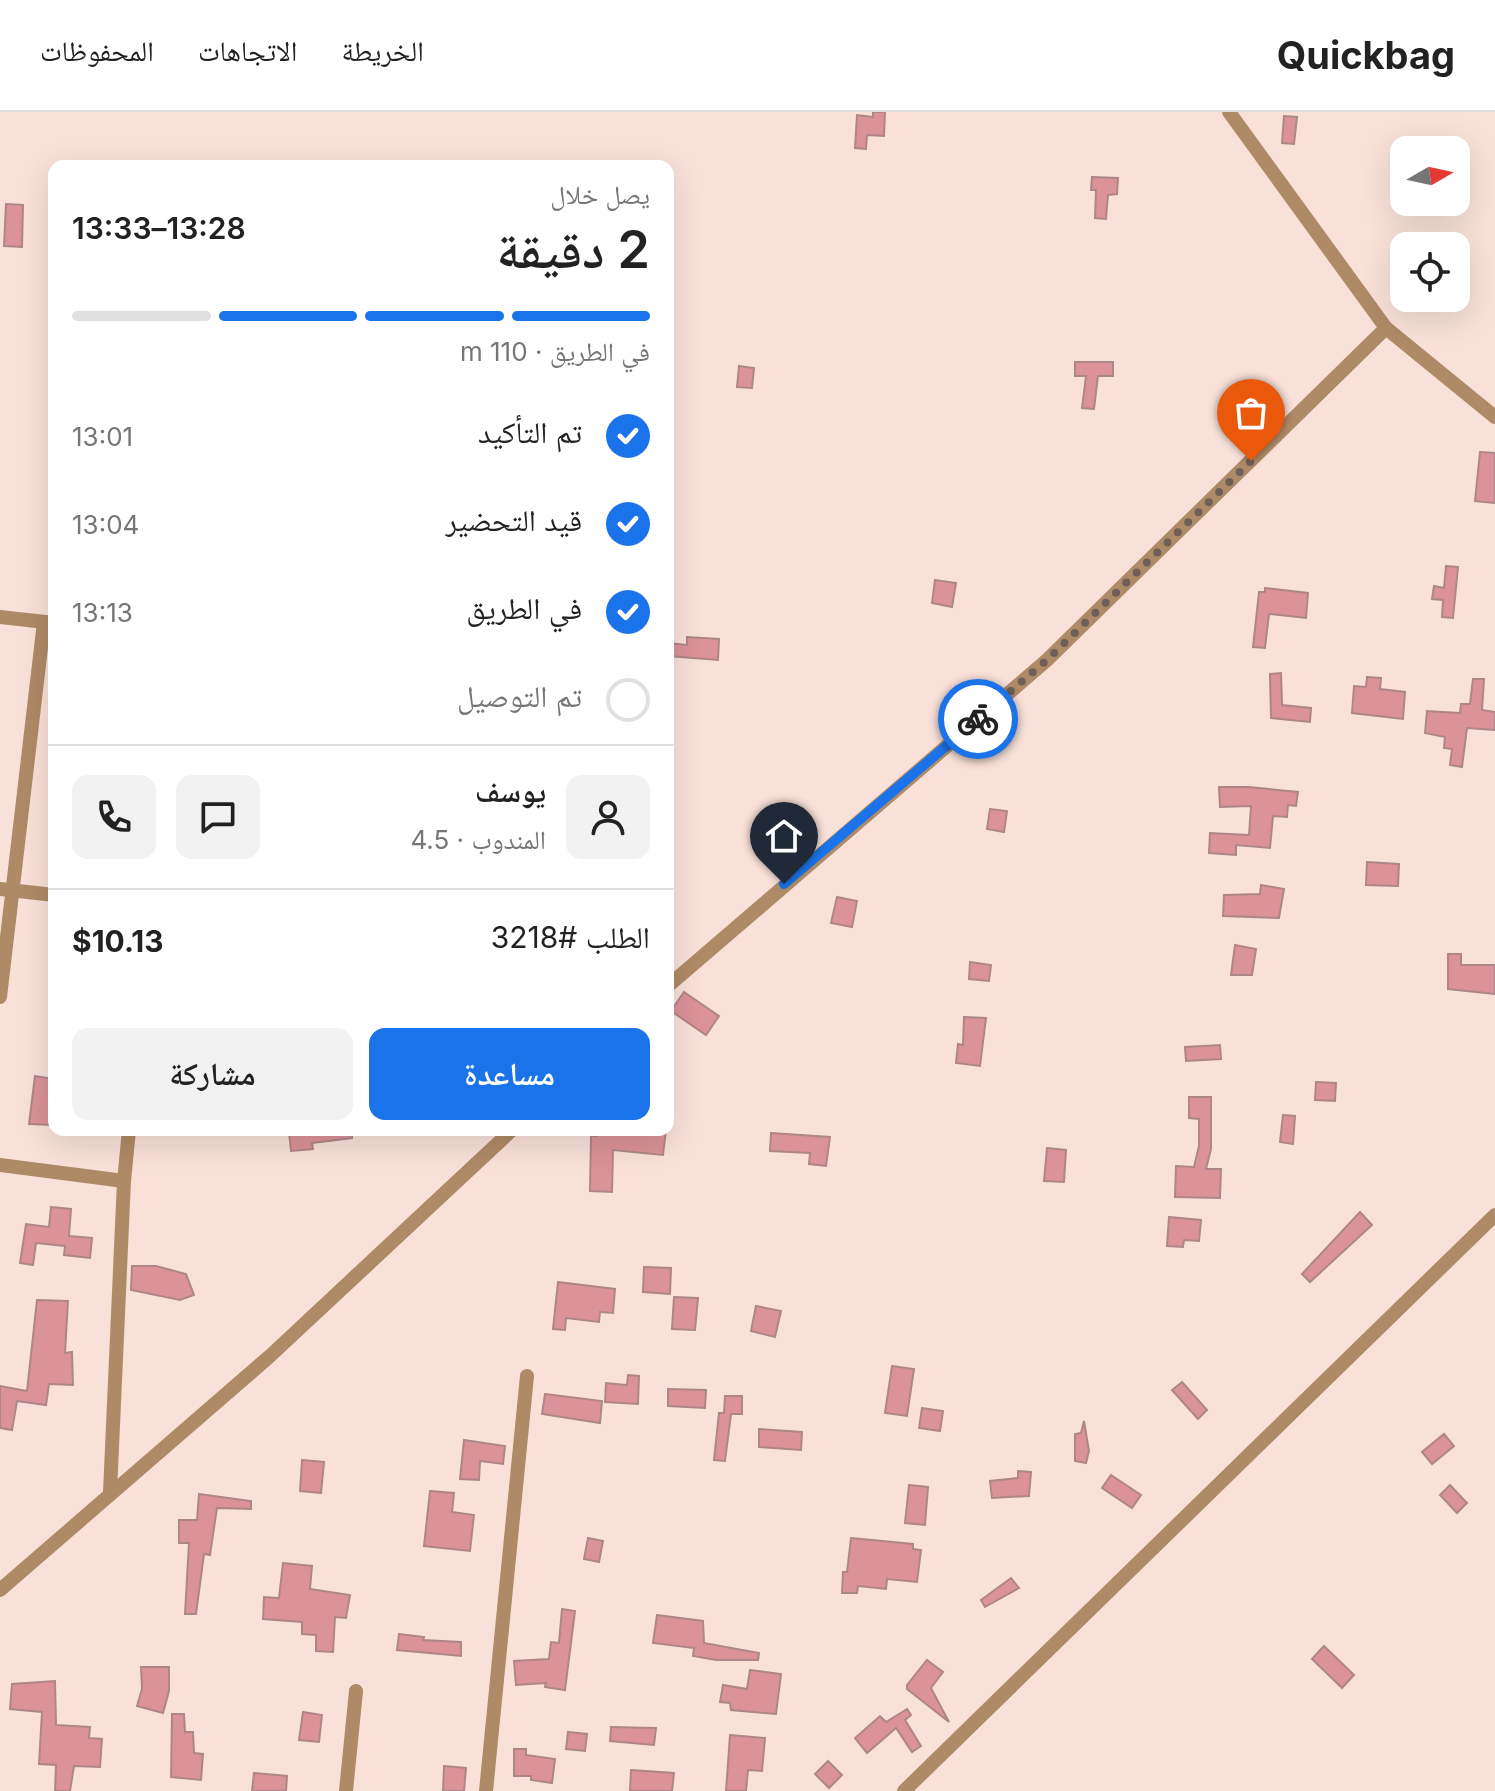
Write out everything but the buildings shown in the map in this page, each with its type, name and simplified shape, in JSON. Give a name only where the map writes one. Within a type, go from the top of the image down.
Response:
[{"type":"street","points":[[1229,112],[1386,328],[1495,417]]},
{"type":"street","points":[[674,981],[1047,660],[1386,328]]},
{"type":"street","points":[[0,617],[48,623]]},
{"type":"street","points":[[0,997],[6,890],[48,629]]},
{"type":"street","points":[[6,890],[48,894]]},
{"type":"street","points":[[110,1492],[128,1136]]},
{"type":"street","points":[[0,1590],[270,1356],[506,1136]]},
{"type":"street","points":[[0,1165],[124,1181]]},
{"type":"street","points":[[904,1791],[1495,1215]]},
{"type":"street","points":[[486,1791],[527,1376]]},
{"type":"street","points":[[346,1791],[356,1691]]},
{"type":"way so far","points":[[978,719],[1047,660],[1251,461]]},
{"type":"route","points":[[784,884],[978,719]]}]
